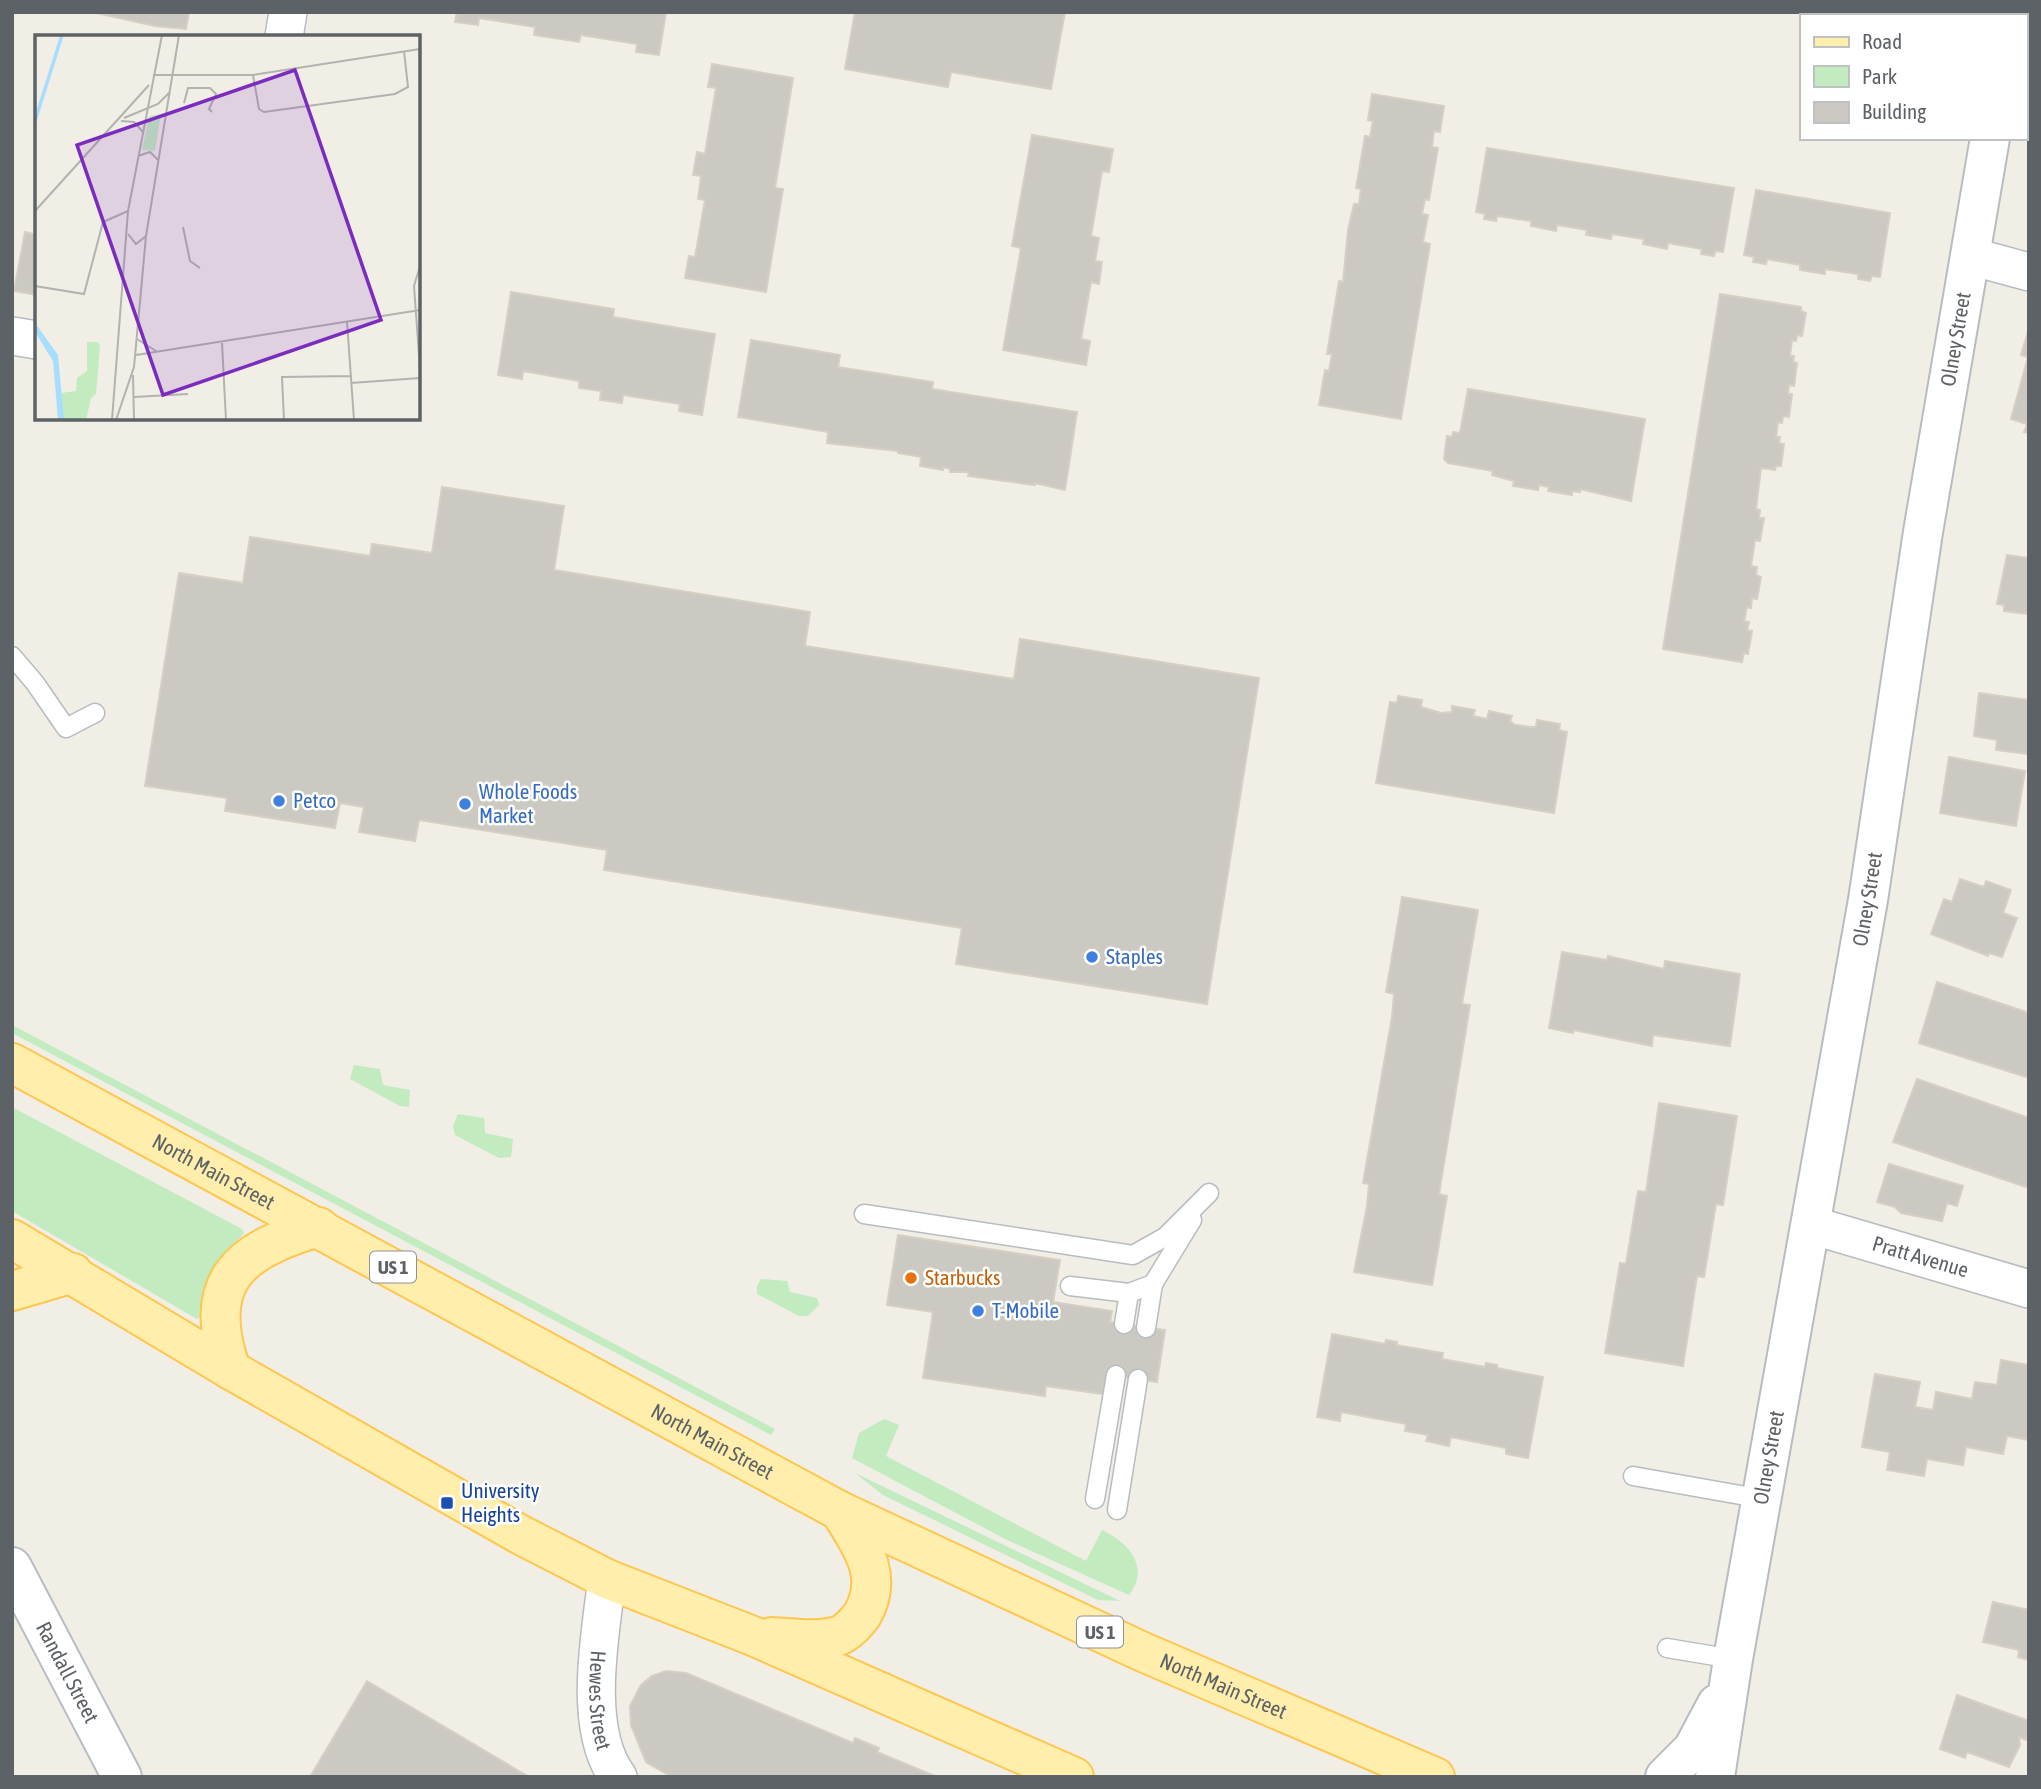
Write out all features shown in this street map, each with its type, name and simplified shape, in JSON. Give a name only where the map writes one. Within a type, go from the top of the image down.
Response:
[{"type":"main road","name":"North Main Street","points":[[12,1063],[840,1511],[1143,1652],[1435,1777]]},
{"type":"main road","points":[[231,1370],[220,1339],[220,1315],[224,1291],[234,1272],[252,1253],[278,1238],[319,1227]]},
{"type":"main road","points":[[12,1239],[73,1273],[231,1370],[521,1535],[607,1580],[753,1636],[1074,1777]]},
{"type":"main road","points":[[12,1291],[73,1273]]},
{"type":"main road","points":[[753,1636],[810,1639],[840,1636],[859,1621],[872,1599],[873,1573],[865,1552],[840,1511]]},
{"type":"street","points":[[284,35],[288,12]]},
{"type":"street","name":"Olney Street","points":[[1715,1777],[1733,1659],[1868,900],[1923,532],[1990,140]]},
{"type":"street","points":[[1970,256],[2029,272]]},
{"type":"street","points":[[12,336],[35,340]]},
{"type":"street","name":"Pratt Avenue","points":[[1811,1226],[2029,1289]]},
{"type":"street","name":"Randall Street","points":[[12,1567],[122,1777]]},
{"type":"street","name":"Hewes Street","points":[[607,1580],[595,1693],[606,1758],[618,1777]]},
{"type":"street","name":"Olney Street","points":[[1665,1777],[1693,1749],[1716,1704],[1733,1659]]},
{"type":"lane","points":[[12,656],[35,683],[66,728],[96,713]]},
{"type":"lane","points":[[864,1214],[1133,1255],[1165,1237],[1209,1193],[1153,1284],[1146,1328]]},
{"type":"lane","points":[[1070,1286],[1129,1293],[1153,1284]]},
{"type":"lane","points":[[1124,1324],[1129,1293]]},
{"type":"lane","points":[[1095,1499],[1116,1375]]},
{"type":"lane","points":[[1117,1510],[1138,1379]]},
{"type":"lane","points":[[1633,1476],[1763,1499]]},
{"type":"lane","points":[[1667,1648],[1733,1659]]},
{"type":"green space","points":[[14,1026],[775,1429],[771,1435],[12,1033]]},
{"type":"green space","points":[[354,1065],[380,1069],[383,1085],[410,1090],[409,1107],[400,1106],[350,1079]]},
{"type":"green space","points":[[12,1107],[242,1229],[244,1233],[213,1269],[200,1317],[197,1319],[12,1211]]},
{"type":"green space","points":[[458,1114],[484,1118],[485,1133],[513,1139],[511,1157],[499,1158],[455,1135],[453,1126]]},
{"type":"green space","points":[[761,1279],[787,1281],[790,1292],[817,1298],[819,1305],[808,1316],[799,1316],[757,1294]]},
{"type":"green space","points":[[884,1419],[899,1425],[886,1456],[1086,1561],[1102,1530],[1112,1535],[1128,1548],[1137,1565],[1138,1575],[1129,1595],[1007,1540],[852,1458],[859,1433]]},
{"type":"green space","points":[[855,1473],[1120,1601],[1098,1600],[883,1495]]},
{"type":"building","points":[[92,12],[189,12],[186,29],[155,26]]},
{"type":"building","points":[[457,12],[666,12],[659,55],[636,52],[637,44],[581,35],[579,42],[534,35],[535,27],[479,18],[478,25],[455,22]]},
{"type":"building","points":[[855,12],[1065,12],[1051,89],[951,72],[948,87],[845,69]]},
{"type":"building","points":[[712,64],[793,78],[775,188],[783,189],[766,292],[685,278],[689,256],[695,257],[705,200],[698,199],[701,176],[693,175],[697,152],[705,154],[716,88],[708,87]]},
{"type":"building","points":[[1372,94],[1444,106],[1440,132],[1434,131],[1432,147],[1438,148],[1429,200],[1425,199],[1422,214],[1428,215],[1423,242],[1430,244],[1401,419],[1319,405],[1325,370],[1329,371],[1332,354],[1327,354],[1339,281],[1343,282],[1348,230],[1354,204],[1359,204],[1361,189],[1356,188],[1365,136],[1370,137],[1373,121],[1368,120]]},
{"type":"building","points":[[1032,135],[1113,149],[1109,172],[1102,171],[1091,236],[1099,238],[1095,261],[1102,262],[1099,284],[1091,282],[1081,339],[1090,341],[1086,365],[1003,350],[1021,248],[1012,246]]},
{"type":"building","points":[[1487,148],[1734,188],[1723,252],[1715,251],[1714,256],[1701,254],[1702,249],[1668,243],[1667,249],[1643,244],[1644,239],[1612,234],[1611,239],[1586,235],[1587,230],[1557,225],[1556,231],[1531,226],[1531,221],[1497,216],[1496,221],[1484,219],[1485,214],[1476,212]]},
{"type":"building","points":[[1756,190],[1890,213],[1880,277],[1872,276],[1870,281],[1858,279],[1858,274],[1825,269],[1825,274],[1800,270],[1800,265],[1767,259],[1766,264],[1753,262],[1754,257],[1744,255]]},
{"type":"building","points":[[25,232],[35,234],[35,295],[14,291]]},
{"type":"building","points":[[511,292],[614,309],[613,317],[715,334],[702,415],[679,411],[680,404],[623,395],[622,403],[600,400],[601,391],[579,388],[579,381],[523,371],[522,379],[498,375]]},
{"type":"building","points":[[1720,294],[1801,307],[1801,311],[1806,313],[1802,336],[1797,335],[1796,341],[1792,340],[1790,356],[1794,356],[1793,362],[1797,363],[1794,386],[1789,385],[1788,394],[1792,394],[1789,417],[1783,416],[1782,423],[1778,422],[1776,437],[1780,437],[1779,443],[1784,444],[1781,466],[1776,466],[1775,470],[1761,468],[1756,509],[1760,510],[1759,518],[1764,518],[1760,541],[1755,540],[1751,566],[1757,567],[1756,575],[1761,577],[1757,599],[1752,598],[1751,608],[1747,607],[1744,621],[1749,622],[1747,630],[1752,631],[1748,654],[1744,653],[1742,662],[1663,649]]},
{"type":"building","points":[[2029,328],[2029,433],[2024,432],[2027,424],[2011,419],[2028,357],[2021,355]]},
{"type":"building","points":[[751,340],[840,355],[838,367],[933,382],[932,389],[1077,412],[1065,490],[1035,483],[968,476],[969,472],[950,472],[950,469],[943,467],[943,470],[920,466],[921,457],[898,451],[827,443],[828,432],[738,417]]},
{"type":"building","points":[[1468,389],[1645,419],[1631,501],[1580,489],[1580,492],[1572,491],[1572,495],[1548,491],[1549,487],[1539,485],[1538,490],[1513,486],[1514,481],[1492,475],[1493,471],[1448,463],[1444,459],[1447,436],[1452,437],[1453,432],[1460,433]]},
{"type":"building","points":[[442,487],[564,506],[554,570],[810,612],[805,646],[1014,679],[1020,639],[1259,678],[1207,1004],[956,964],[962,928],[604,870],[607,850],[419,820],[415,841],[359,832],[364,807],[340,803],[335,828],[225,811],[227,798],[145,786],[179,573],[243,583],[250,537],[370,556],[372,544],[432,553]]},
{"type":"building","points":[[2007,555],[2029,558],[2029,614],[2004,611],[2004,605],[1997,604]]},
{"type":"building","points":[[1979,693],[2029,700],[2029,754],[1996,750],[1997,740],[1974,736]]},
{"type":"building","points":[[1398,696],[1422,700],[1421,707],[1441,713],[1452,712],[1452,706],[1475,710],[1473,716],[1487,719],[1489,711],[1512,716],[1510,721],[1515,725],[1536,727],[1537,720],[1560,724],[1559,730],[1567,732],[1554,813],[1376,783],[1390,702],[1397,703]]},
{"type":"building","points":[[1949,757],[2025,771],[2016,826],[1940,813]]},
{"type":"building","points":[[1960,879],[1984,887],[1986,881],[2011,890],[2003,913],[2017,918],[2002,957],[1989,953],[1988,956],[1931,934],[1944,899],[1952,902]]},
{"type":"building","points":[[1402,897],[1478,910],[1462,1004],[1470,1005],[1439,1194],[1447,1196],[1432,1285],[1354,1272],[1367,1206],[1369,1184],[1363,1183],[1392,1017],[1394,994],[1386,992]]},
{"type":"building","points":[[1562,952],[1607,960],[1608,956],[1664,969],[1665,961],[1740,974],[1730,1046],[1653,1035],[1652,1046],[1574,1030],[1573,1033],[1549,1028]]},
{"type":"building","points":[[1937,982],[2029,1013],[2029,1078],[1919,1043]]},
{"type":"building","points":[[1917,1079],[2029,1118],[2029,1188],[1893,1142]]},
{"type":"building","points":[[1659,1103],[1737,1116],[1723,1205],[1716,1204],[1704,1277],[1697,1276],[1683,1366],[1605,1353],[1620,1263],[1626,1264],[1638,1191],[1646,1192]]},
{"type":"building","points":[[1889,1164],[1963,1186],[1957,1206],[1947,1203],[1942,1221],[1901,1213],[1895,1207],[1877,1202]]},
{"type":"building","points":[[898,1235],[1060,1260],[1053,1302],[1112,1311],[1110,1322],[1165,1330],[1157,1382],[1106,1374],[1103,1394],[1046,1386],[1045,1396],[923,1378],[933,1312],[887,1305]]},
{"type":"building","points":[[1332,1334],[1385,1344],[1386,1340],[1397,1342],[1396,1345],[1443,1353],[1442,1359],[1485,1367],[1486,1363],[1497,1365],[1497,1368],[1543,1377],[1528,1458],[1506,1454],[1506,1448],[1451,1437],[1449,1446],[1426,1441],[1428,1435],[1405,1431],[1406,1424],[1341,1412],[1340,1421],[1317,1417]]},
{"type":"building","points":[[2001,1360],[2029,1365],[2029,1440],[2007,1436],[2003,1454],[1966,1447],[1963,1465],[1927,1459],[1924,1476],[1887,1470],[1890,1452],[1862,1447],[1875,1374],[1920,1382],[1915,1407],[1933,1410],[1936,1392],[1972,1399],[1975,1382],[1997,1385]]},
{"type":"building","points":[[1993,1602],[2029,1610],[2029,1660],[2018,1657],[2019,1650],[1983,1642]]},
{"type":"building","points":[[666,1671],[686,1673],[853,1743],[855,1738],[879,1748],[877,1752],[937,1777],[672,1777],[646,1762],[631,1725],[630,1706],[641,1685],[652,1676]]},
{"type":"building","points":[[367,1681],[529,1777],[310,1777]]},
{"type":"building","points":[[1957,1695],[2029,1721],[2027,1740],[2019,1737],[2020,1745],[2009,1767],[1967,1752],[1965,1758],[1940,1749]]},
{"type":"place","name":"Petco","points":[[279,801]]},
{"type":"place","name":"Whole Foods Market","points":[[465,804]]},
{"type":"place","name":"Staples","points":[[1092,957]]},
{"type":"place","name":"Starbucks","points":[[911,1278]]},
{"type":"place","name":"T-Mobile","points":[[978,1311]]},
{"type":"place","name":"University Heights","points":[[447,1503]]}]
